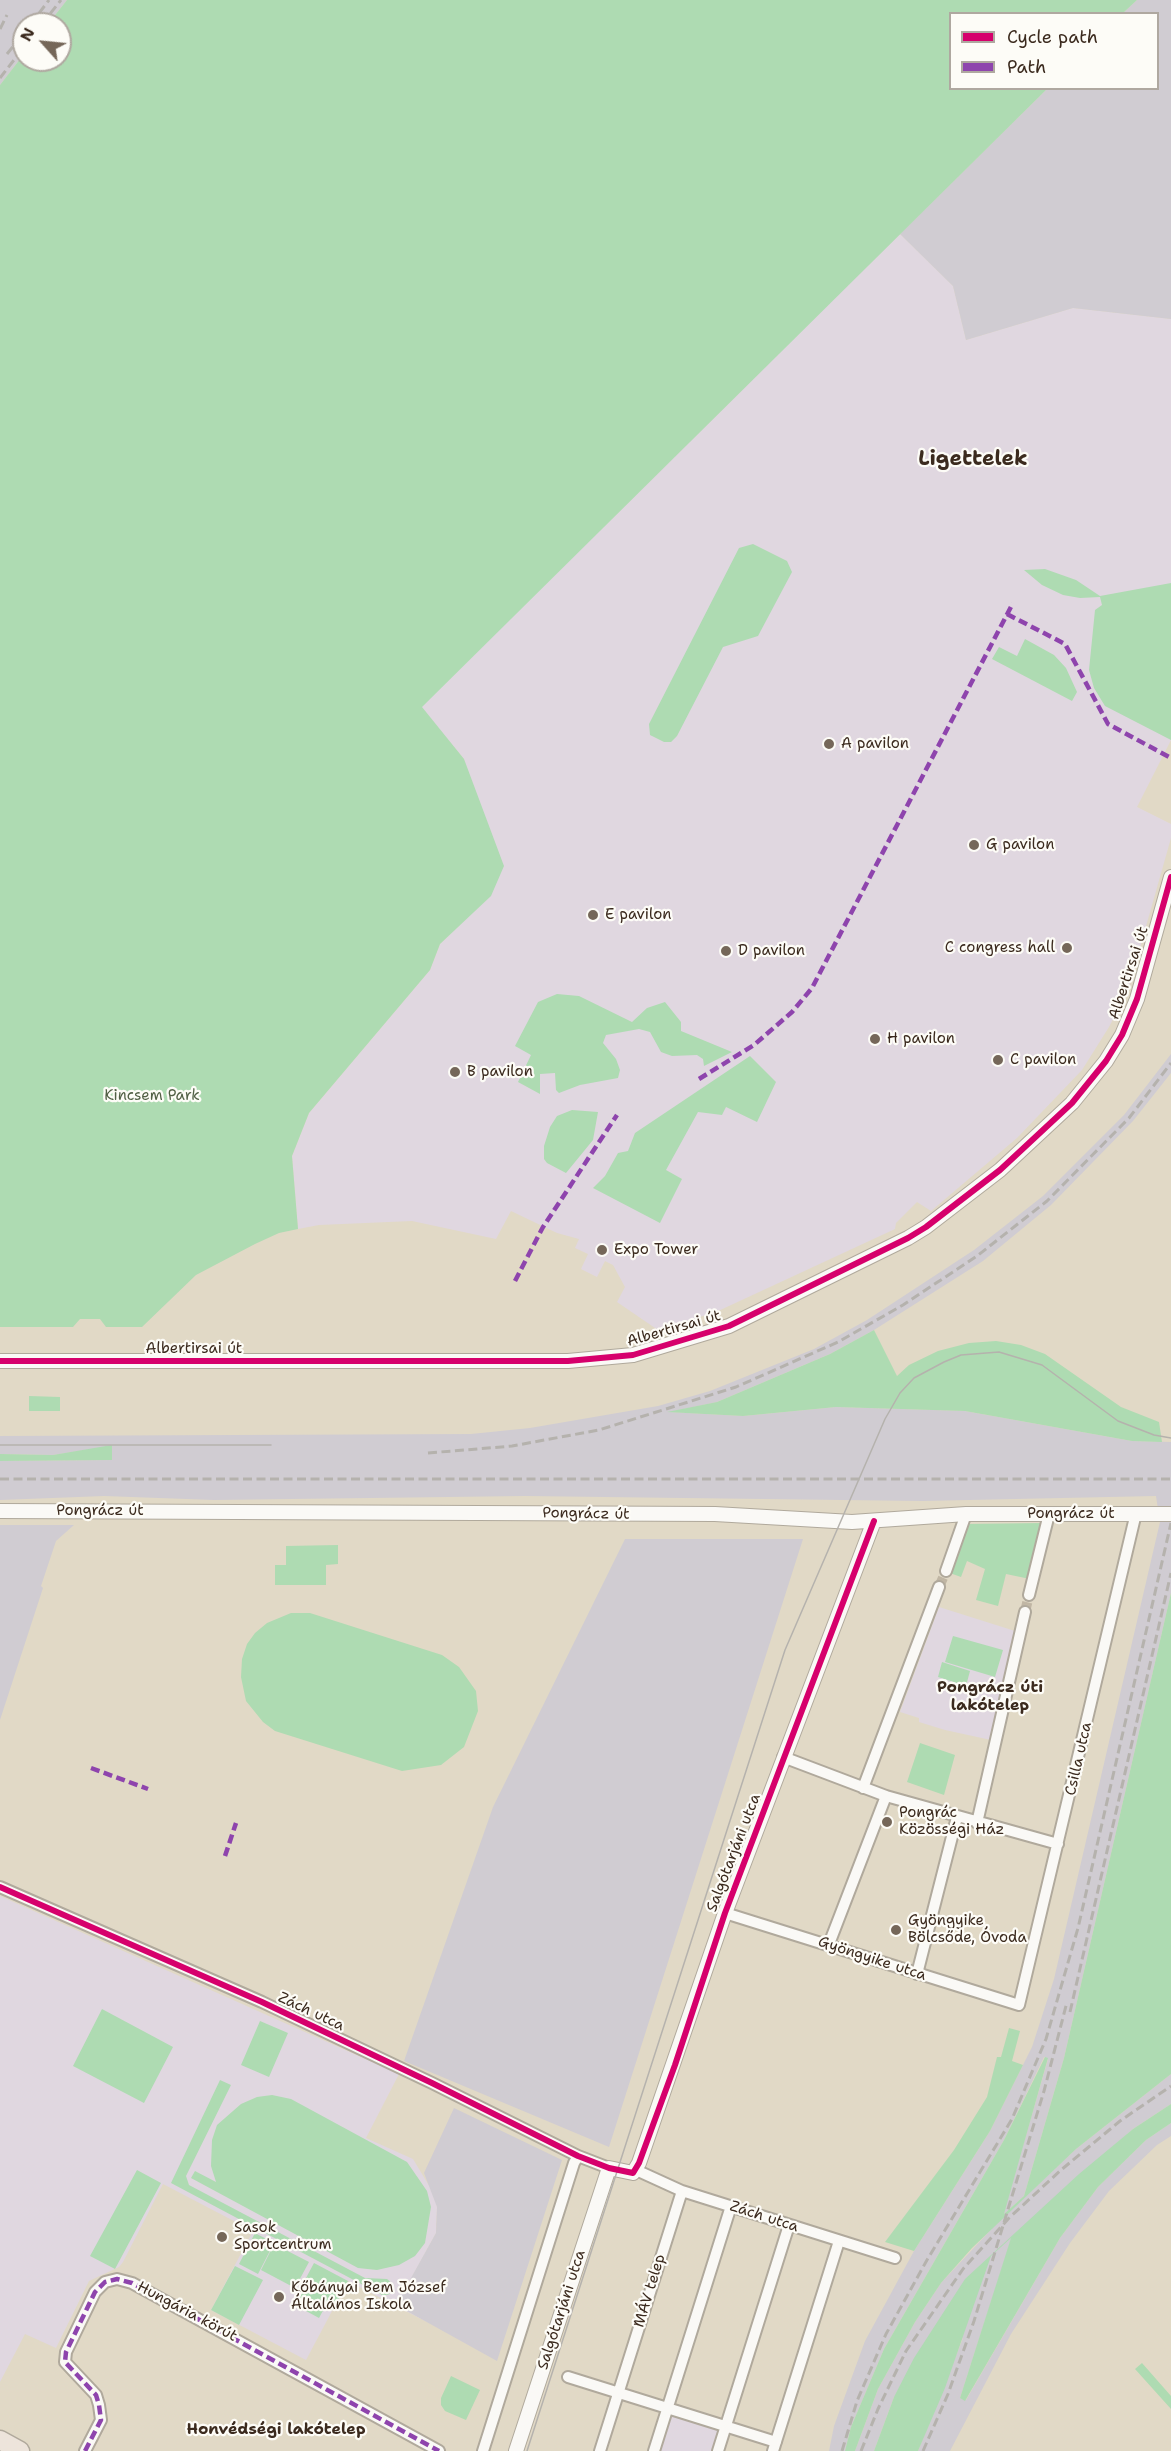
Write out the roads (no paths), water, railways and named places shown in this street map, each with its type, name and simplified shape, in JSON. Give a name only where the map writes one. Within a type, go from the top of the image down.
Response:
[{"type":"main road","points":[[0,2440],[20,2451]]},
{"type":"street","name":"Albertirsai út","points":[[0,1361],[568,1361],[633,1355],[729,1326],[926,1227],[1000,1170],[1072,1103],[1106,1061],[1122,1035],[1137,999],[1171,878]]},
{"type":"street","name":"Pongrácz út","points":[[0,1511],[715,1514],[874,1521],[966,1514],[1171,1514]]},
{"type":"street","name":"Csilla utca","points":[[1019,2005],[1136,1513]]},
{"type":"street","points":[[946,1571],[966,1514]]},
{"type":"street","points":[[1029,1595],[1049,1514]]},
{"type":"street","name":"Salgótarjáni utca","points":[[636,2170],[675,2065],[725,1913],[874,1521]]},
{"type":"street","points":[[862,1788],[939,1588]]},
{"type":"street","points":[[977,1823],[1025,1612]]},
{"type":"street","points":[[783,1757],[886,1796],[1058,1844]]},
{"type":"street","points":[[829,1944],[886,1796]]},
{"type":"street","points":[[917,1974],[957,1817]]},
{"type":"street","name":"Zách utca","points":[[0,1887],[301,2020],[578,2156],[609,2168]]},
{"type":"street","name":"Gyöngyike utca","points":[[725,1913],[1019,2005]]},
{"type":"street","points":[[483,2451],[578,2156]]},
{"type":"street","name":"Salgótarjáni utca","points":[[516,2451],[609,2168]]},
{"type":"street","points":[[609,2168],[626,2174],[636,2170]]},
{"type":"street","name":"Zách utca","points":[[636,2170],[682,2190],[895,2258]]},
{"type":"street","name":"MÁV telep","points":[[600,2451],[682,2190]]},
{"type":"street","points":[[654,2451],[731,2206]]},
{"type":"street","points":[[718,2451],[789,2225]]},
{"type":"street","points":[[568,2377],[726,2427],[774,2447],[839,2241]]},
{"type":"street","name":"Hungária körút","points":[[85,2451],[101,2420],[99,2405],[96,2395],[65,2362],[66,2352],[95,2292],[105,2283],[117,2279],[128,2280],[439,2451]]},
{"type":"tunnel","points":[[939,1587],[946,1571]]},
{"type":"tunnel","points":[[1025,1612],[1029,1595]]},
{"type":"tram line","points":[[527,2451],[785,1650],[885,1419],[900,1393],[914,1378],[944,1362],[961,1355],[999,1352],[1042,1365],[1118,1421],[1154,1435],[1171,1438]]},
{"type":"tram line","points":[[0,1445],[271,1445]]},
{"type":"railway","points":[[40,12],[49,0]]},
{"type":"railway","points":[[52,12],[61,0]]},
{"type":"railway","points":[[0,29],[7,15]]},
{"type":"railway","points":[[7,54],[12,48]]},
{"type":"railway","points":[[0,78],[12,62]]},
{"type":"railway","points":[[428,1453],[512,1446],[599,1430],[736,1387],[838,1342],[903,1305],[977,1256],[1047,1201],[1129,1118],[1171,1063]]},
{"type":"railway","points":[[0,1479],[1171,1479]]},
{"type":"railway","points":[[842,2451],[857,2401],[886,2334],[927,2260],[1012,2119],[1046,2039],[1078,1928],[1171,1523]]},
{"type":"railway","points":[[1070,2012],[1171,1573]]},
{"type":"railway","points":[[923,2451],[948,2394],[974,2321],[1044,2091],[1067,2002]]},
{"type":"railway","points":[[861,2451],[906,2351],[963,2269],[1009,2218],[1061,2170],[1120,2121],[1171,2086]]},
{"type":"place","name":"A pavilon","points":[[829,744]]},
{"type":"place","name":"G pavilon","points":[[974,845]]},
{"type":"place","name":"E pavilon","points":[[593,915]]},
{"type":"place","name":"C congress hall","points":[[1067,948]]},
{"type":"place","name":"D pavilon","points":[[726,951]]},
{"type":"place","name":"H pavilon","points":[[875,1039]]},
{"type":"place","name":"C pavilon","points":[[998,1060]]},
{"type":"place","name":"B pavilon","points":[[455,1072]]},
{"type":"place","name":"Expo Tower","points":[[602,1250]]},
{"type":"place","name":"Pongrác Közösségi Ház","points":[[887,1822]]},
{"type":"place","name":"Gyöngyike Bölcsőde, Óvoda","points":[[896,1930]]},
{"type":"place","name":"Sasok Sportcentrum","points":[[222,2237]]},
{"type":"place","name":"Kőbányai Bem József Általános Iskola","points":[[279,2297]]},
{"type":"district","name":"Ligettelek","points":[[973,460]]},
{"type":"district","name":"Pongrácz úti lakótelep","points":[[990,1697]]},
{"type":"district","name":"Honvédségi lakótelep","points":[[276,2430]]},
{"type":"park label","name":"Kincsem Park","points":[[152,1096]]}]
